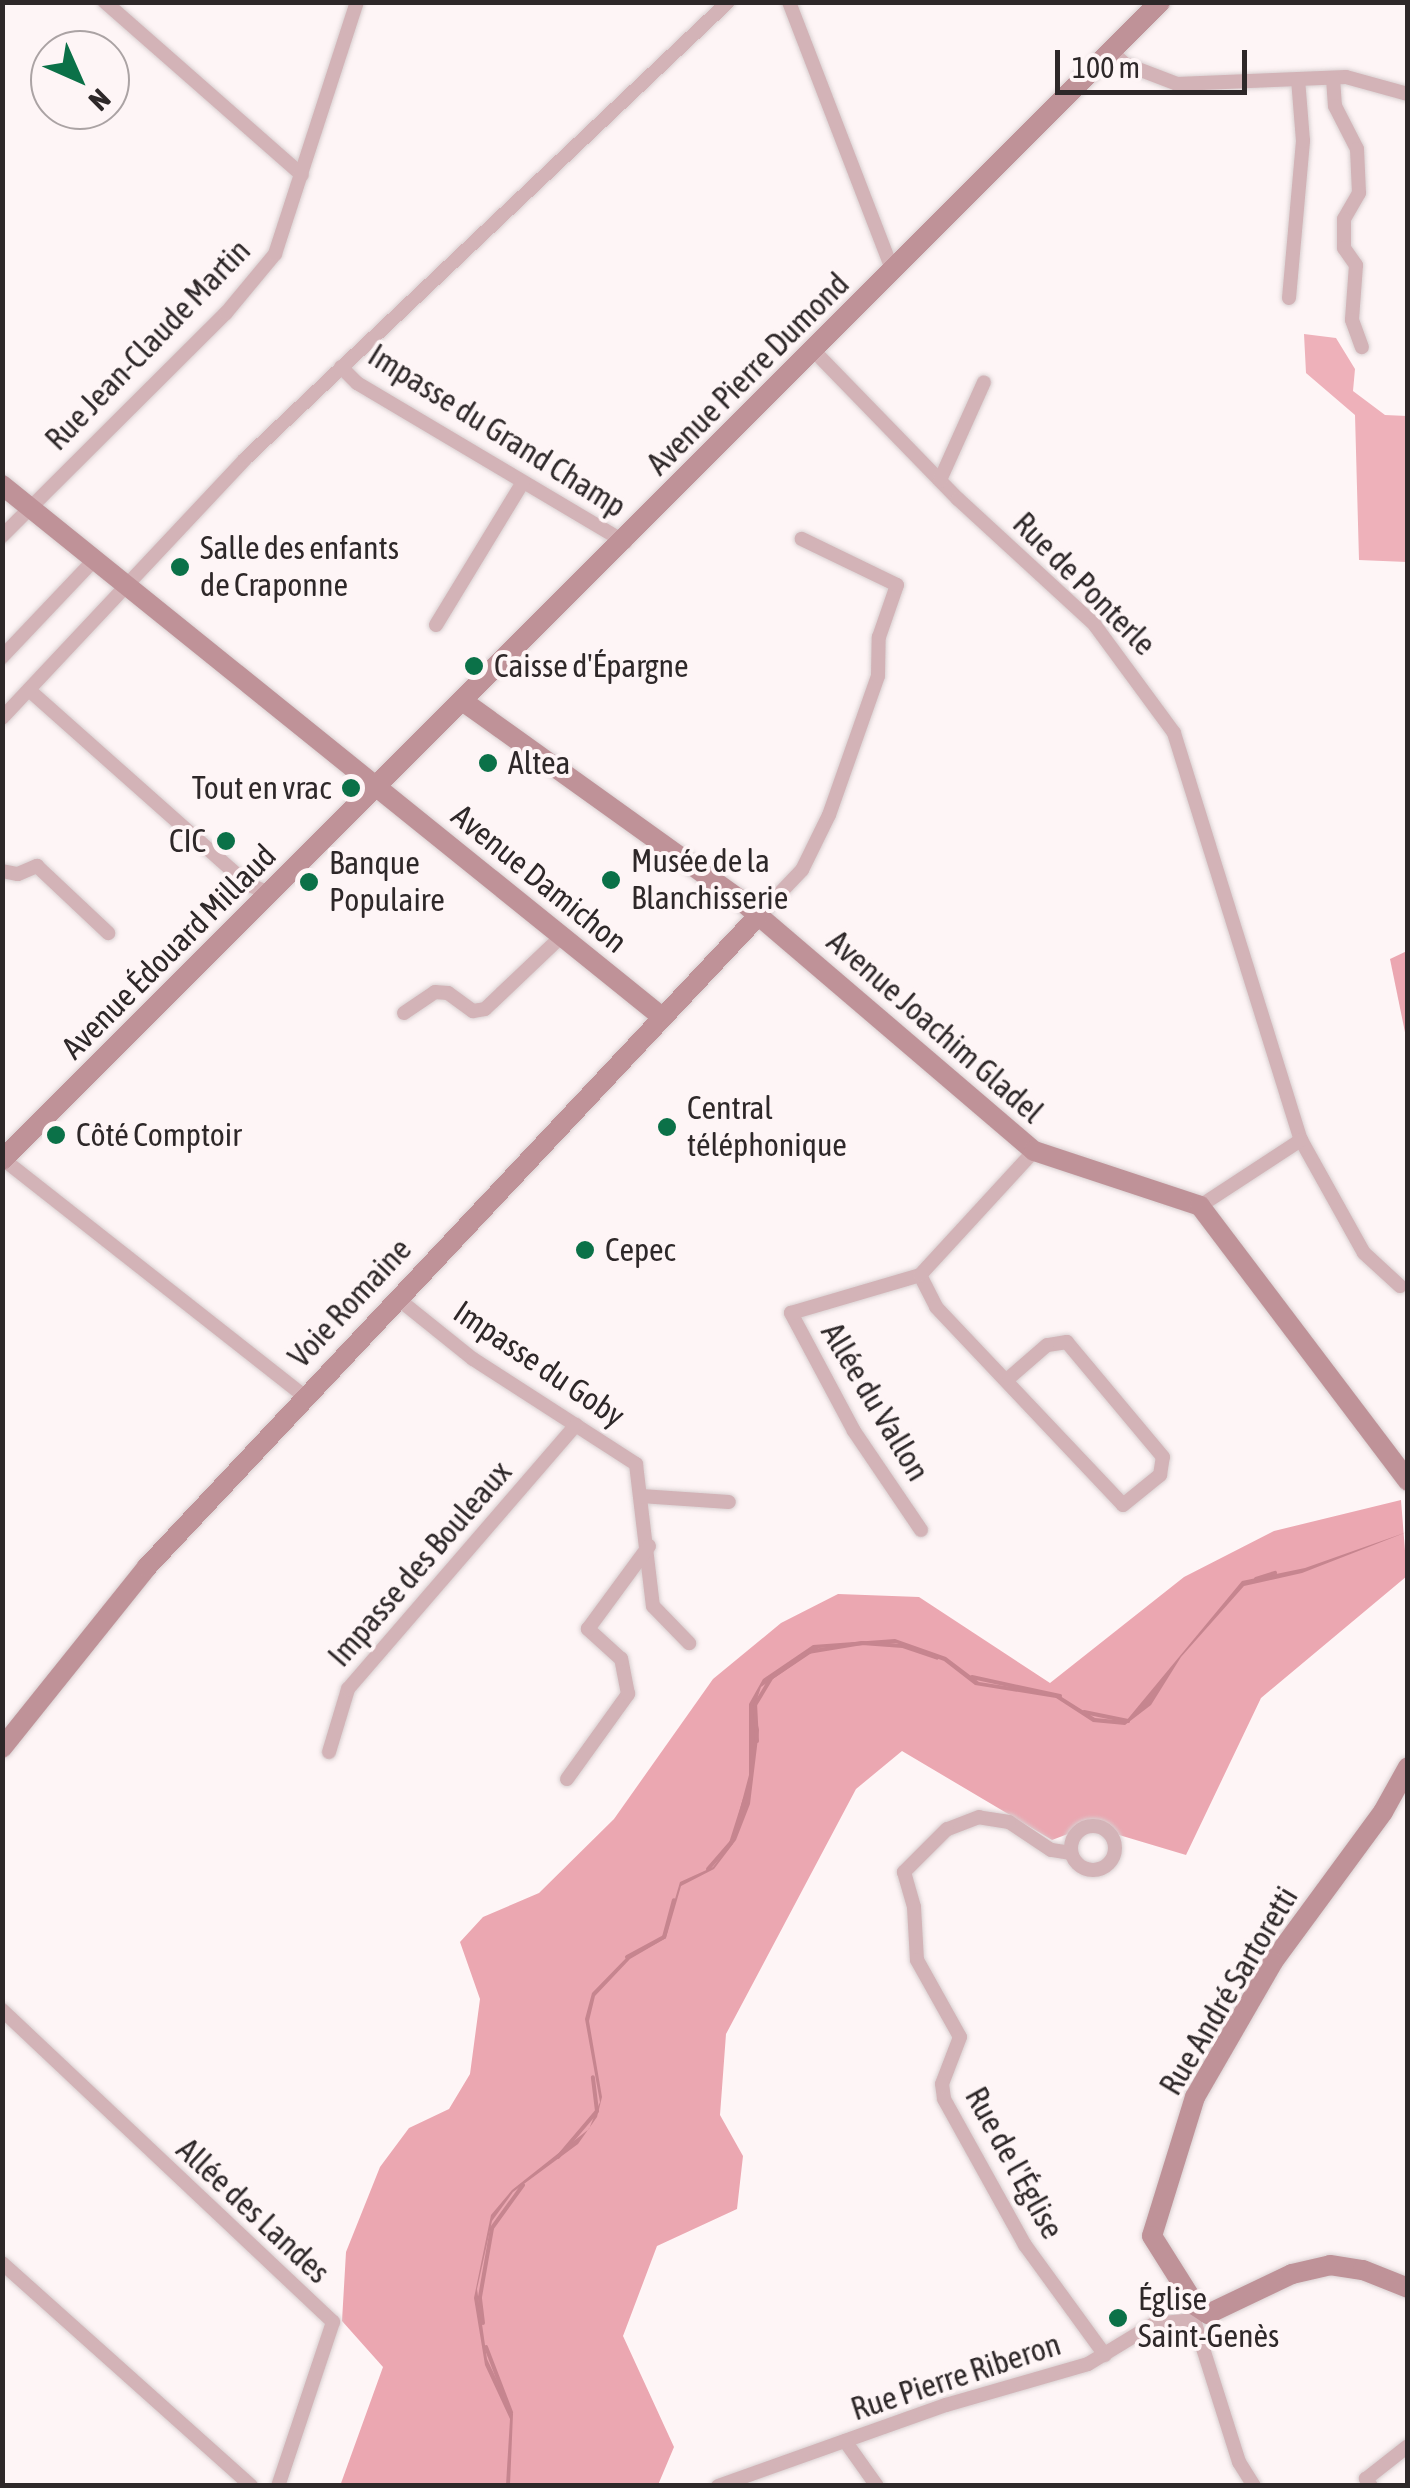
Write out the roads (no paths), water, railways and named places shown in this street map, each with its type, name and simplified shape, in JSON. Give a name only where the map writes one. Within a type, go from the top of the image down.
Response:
[{"type":"street","points":[[105,2],[302,175]]},
{"type":"street","name":"Rue Jean-Claude Martin","points":[[2,536],[226,313],[276,254],[357,2]]},
{"type":"street","points":[[2,718],[341,367],[728,2]]},
{"type":"street","points":[[790,2],[892,271]]},
{"type":"street","name":"Avenue Pierre Dumond","points":[[378,788],[1160,2]]},
{"type":"street","points":[[1112,52],[1125,64],[1177,84],[1333,78],[1408,94]]},
{"type":"street","points":[[1333,78],[1335,106],[1358,149],[1359,192],[1344,219],[1344,248],[1356,265],[1352,320],[1362,348]]},
{"type":"street","points":[[1289,298],[1302,140],[1298,79]]},
{"type":"street","name":"Rue de Ponterle","points":[[812,349],[940,480],[1094,624],[1174,733],[1300,1140],[1364,1253],[1400,1286]]},
{"type":"street","name":"Impasse du Grand Champ","points":[[341,367],[624,542]]},
{"type":"street","points":[[940,480],[984,382]]},
{"type":"street","name":"Avenue Damichon","points":[[2,485],[662,1017]]},
{"type":"street","points":[[436,625],[529,486]]},
{"type":"street","points":[[759,915],[802,870],[829,815],[878,676],[879,636],[897,585],[802,539]]},
{"type":"street","points":[[2,657],[94,560]]},
{"type":"street","points":[[29,690],[260,889]]},
{"type":"street","name":"Avenue Joachim Gladel","points":[[464,702],[759,915],[1034,1151],[1200,1206]]},
{"type":"street","name":"Avenue Édouard Millaud","points":[[3,1159],[252,911],[260,889],[378,788]]},
{"type":"street","points":[[2,871],[18,874],[37,866],[108,933]]},
{"type":"street","name":"Voie Romaine","points":[[2,1748],[96,1625],[304,1396],[759,915]]},
{"type":"street","points":[[404,1013],[434,992],[448,993],[473,1011],[484,1009],[562,936]]},
{"type":"street","points":[[1300,1140],[1200,1206],[1408,1481]]},
{"type":"street","points":[[1009,1378],[1047,1345],[1068,1342],[1163,1457],[1160,1475],[1123,1505],[1009,1378],[936,1307],[920,1275],[1034,1151]]},
{"type":"street","points":[[3,1159],[304,1396]]},
{"type":"street","name":"Allée du Vallon","points":[[920,1275],[791,1313],[854,1431],[921,1530]]},
{"type":"street","name":"Impasse du Goby","points":[[398,1298],[473,1358],[630,1458],[649,1546],[652,1606],[689,1644]]},
{"type":"street","name":"Impasse des Bouleaux","points":[[329,1752],[348,1689],[576,1425]]},
{"type":"street","points":[[641,1496],[729,1502]]},
{"type":"street","points":[[567,1779],[628,1694],[620,1659],[588,1629],[649,1546]]},
{"type":"street","name":"Rue André Sartoretti","points":[[1198,2316],[1152,2236],[1183,2123],[1273,1962],[1383,1812],[1408,1767]]},
{"type":"street","name":"Rue de l'Église","points":[[1071,1854],[1051,1850],[1009,1822],[978,1818],[947,1829],[904,1872],[914,1906],[917,1960],[960,2037],[942,2084],[944,2099],[1025,2244],[1105,2355]]},
{"type":"street","name":"Allée des Landes","points":[[2,2010],[333,2322],[278,2486]]},
{"type":"street","points":[[2,2264],[251,2486]]},
{"type":"street","points":[[1254,2486],[1238,2462],[1198,2316],[1218,2312],[1292,2274],[1330,2266],[1363,2270],[1408,2288]]},
{"type":"street","name":"Rue Pierre Riberon","points":[[718,2486],[1105,2355],[1154,2324],[1198,2316]]},
{"type":"street","points":[[845,2440],[878,2486]]},
{"type":"street","points":[[1371,2486],[1366,2479],[1408,2446]]},
{"type":"waterway","points":[[1256,1579],[1275,1573]]},
{"type":"waterway","points":[[757,1741],[755,1705],[772,1677],[808,1652],[862,1643],[903,1646],[937,1658]]},
{"type":"waterway","points":[[972,1677],[1060,1696]]},
{"type":"waterway","points":[[1084,1712],[1128,1721]]},
{"type":"waterway","points":[[708,1869],[731,1843],[745,1799]]},
{"type":"waterway","points":[[627,1957],[664,1937],[674,1900]]},
{"type":"waterway","points":[[558,2157],[597,2111],[593,2077]]},
{"type":"waterway","points":[[483,2323],[480,2297],[492,2228],[523,2185]]},
{"type":"waterway","points":[[486,2347],[511,2412]]},
{"type":"place","name":"Salle des enfants de Craponne","points":[[180,567]]},
{"type":"place","name":"Caisse d'Épargne","points":[[474,666]]},
{"type":"place","name":"Altea","points":[[488,763]]},
{"type":"place","name":"Tout en vrac","points":[[351,788]]},
{"type":"place","name":"CIC","points":[[226,841]]},
{"type":"place","name":"Musée de la Blanchisserie","points":[[611,880]]},
{"type":"place","name":"Banque Populaire","points":[[309,882]]},
{"type":"place","name":"Central téléphonique","points":[[667,1127]]},
{"type":"place","name":"Côté Comptoir","points":[[56,1135]]},
{"type":"place","name":"Cepec","points":[[585,1250]]},
{"type":"place","name":"Église Saint-Genès","points":[[1118,2318]]}]
